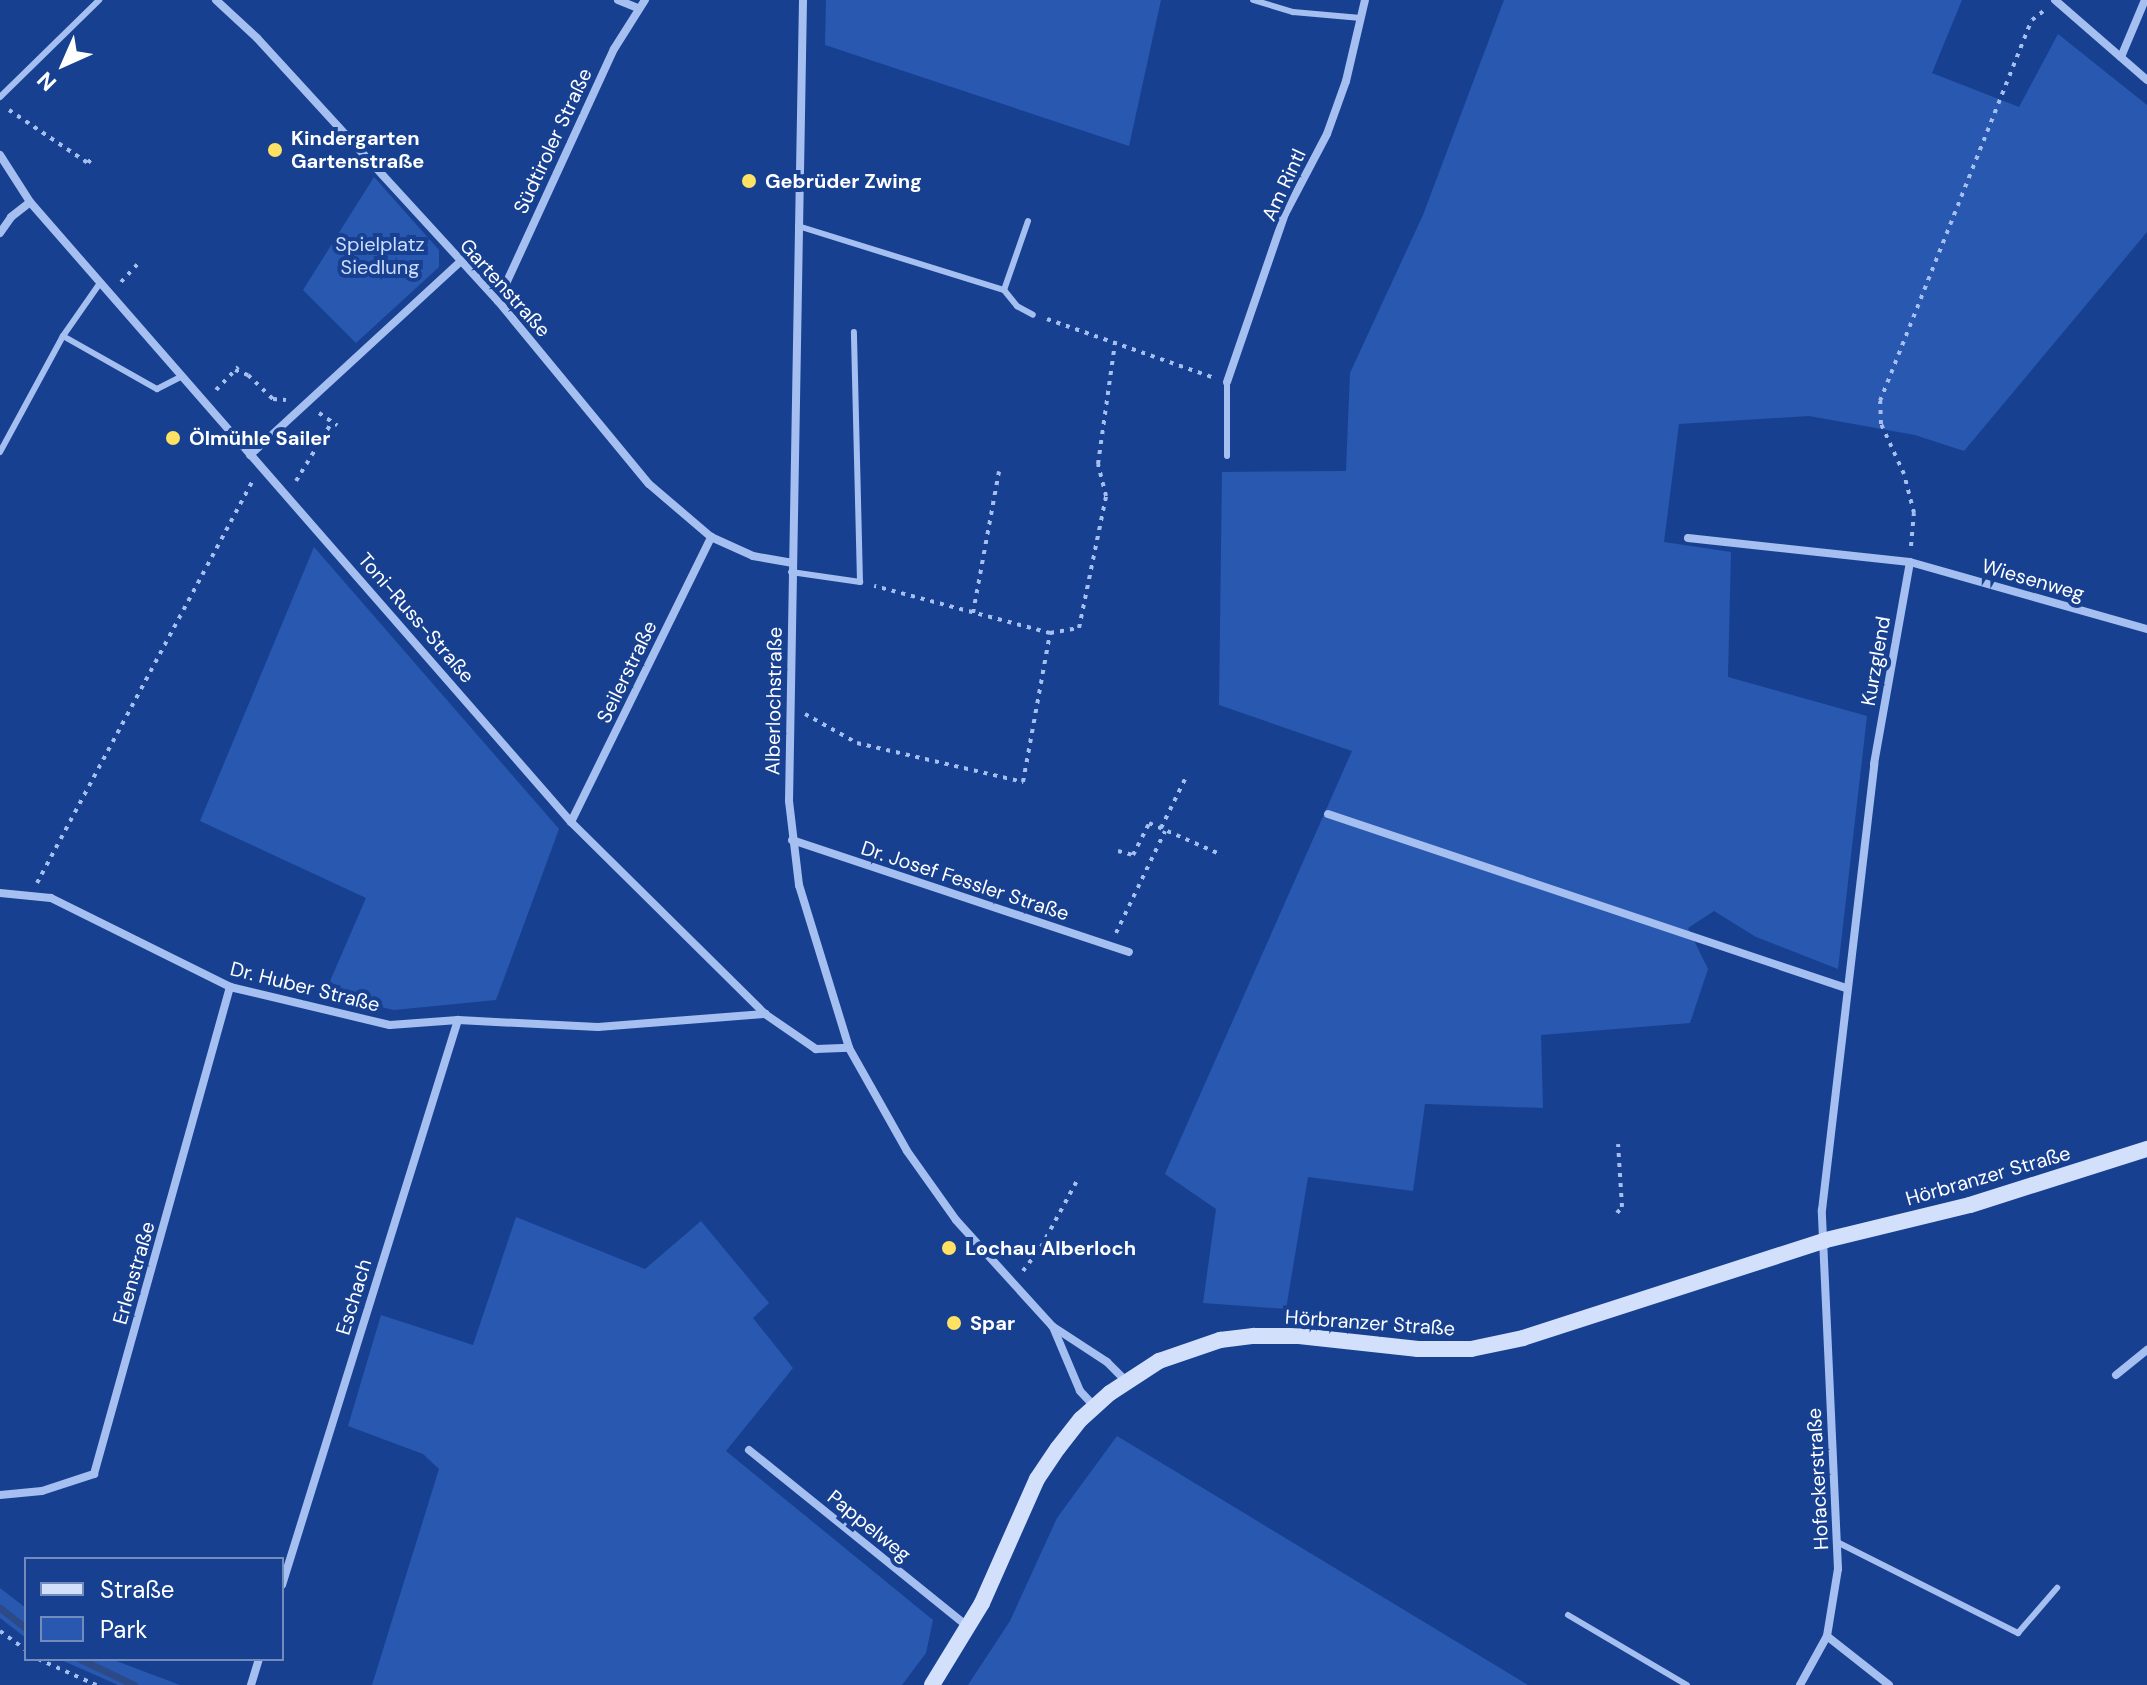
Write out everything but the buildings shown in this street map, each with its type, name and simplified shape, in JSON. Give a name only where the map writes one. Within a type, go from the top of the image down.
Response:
[{"type":"street","name":"Gartenstraße","points":[[216,0],[257,38],[498,301],[649,484],[711,537],[753,556],[791,568]]},
{"type":"street","points":[[618,0],[638,8]]},
{"type":"street","name":"Südtiroler Straße","points":[[498,301],[563,155],[638,8],[645,0]]},
{"type":"street","name":"Alberlochstraße","points":[[803,0],[789,801],[792,840],[810,928],[849,1048],[907,1151],[956,1220],[1052,1326],[1107,1362],[1126,1381]]},
{"type":"street","name":"Am Rintl","points":[[1227,382],[1285,214],[1337,106],[1365,0]]},
{"type":"street","points":[[2056,0],[2147,80]]},
{"type":"street","points":[[2121,57],[2145,0]]},
{"type":"street","name":"Toni-Russ-Straße","points":[[0,155],[30,202],[571,822],[765,1014],[816,1049],[849,1048]]},
{"type":"street","points":[[0,233],[11,217],[30,202]]},
{"type":"street","points":[[250,455],[460,262]]},
{"type":"street","name":"Seilerstraße","points":[[571,822],[711,537]]},
{"type":"street","points":[[1688,538],[1910,562]]},
{"type":"street","name":"Wiesenweg","points":[[1910,562],[2147,629]]},
{"type":"street","name":"Kurzglend","points":[[1826,1240],[1822,1210],[1846,988],[1874,764],[1910,562]]},
{"type":"street","points":[[1328,814],[1846,988]]},
{"type":"street","name":"Dr. Josef Fessler Straße","points":[[792,840],[1129,952]]},
{"type":"street","name":"Dr. Huber Straße","points":[[0,893],[51,898],[230,987],[390,1025],[458,1020],[598,1027],[765,1014]]},
{"type":"street","name":"Erlenstraße","points":[[0,1495],[42,1491],[94,1474],[230,987]]},
{"type":"street","name":"Eschach","points":[[284,1579],[458,1020]]},
{"type":"street","name":"Hörbranzer Straße","points":[[932,1685],[968,1627],[1037,1479],[1066,1438],[1095,1407],[1126,1381],[1186,1350],[1254,1336],[1299,1336],[1418,1349],[1471,1349],[1523,1338],[1826,1240],[1970,1205],[2147,1149]]},
{"type":"street","name":"Hofackerstraße","points":[[1800,1685],[1827,1636],[1838,1569],[1826,1240]]},
{"type":"street","name":"Alberlochstraße","points":[[1052,1326],[1080,1391],[1095,1407]]},
{"type":"street","points":[[2116,1375],[2147,1350]]},
{"type":"street","name":"Pappelweg","points":[[749,1450],[968,1627]]},
{"type":"street","points":[[1827,1636],[1889,1685]]},
{"type":"street","points":[[251,1685],[258,1661]]},
{"type":"lane","points":[[0,97],[99,0]]},
{"type":"lane","points":[[1253,0],[1293,12],[1361,18]]},
{"type":"lane","points":[[1004,290],[1028,221]]},
{"type":"lane","points":[[798,226],[1004,290],[1017,306],[1033,315]]},
{"type":"lane","points":[[0,452],[63,336],[100,283]]},
{"type":"lane","points":[[791,568],[860,582],[854,332]]},
{"type":"lane","points":[[63,336],[157,389],[182,376]]},
{"type":"lane","points":[[1227,382],[1227,456]]},
{"type":"lane","points":[[1837,1542],[2018,1633],[2057,1588]]},
{"type":"lane","points":[[1568,1615],[1687,1685]]},
{"type":"path","points":[[1910,562],[1914,513],[1904,474],[1881,424],[1880,401],[2032,20],[2056,0]]},
{"type":"path","points":[[2,105],[35,124],[88,163],[92,158]]},
{"type":"path","points":[[119,284],[139,263]]},
{"type":"path","points":[[1033,315],[1227,382]]},
{"type":"path","points":[[860,582],[1050,633],[1079,628],[1106,496],[1098,464],[1115,343]]},
{"type":"path","points":[[215,392],[237,368],[273,399],[287,400]]},
{"type":"path","points":[[294,484],[335,424],[319,413]]},
{"type":"path","points":[[973,613],[999,471]]},
{"type":"path","points":[[33,896],[37,883],[253,480]]},
{"type":"path","points":[[791,706],[857,743],[1023,782],[1050,633]]},
{"type":"path","points":[[1110,946],[1187,775]]},
{"type":"path","points":[[1118,851],[1133,855],[1149,823],[1222,855]]},
{"type":"path","points":[[1617,1213],[1622,1207],[1618,1144]]},
{"type":"path","points":[[1014,1282],[1041,1247],[1079,1177]]},
{"type":"path","points":[[0,1631],[24,1649]]},
{"type":"path","points":[[42,1661],[96,1685]]},
{"type":"green space","points":[[826,0],[1161,0],[1129,146],[825,45]]},
{"type":"green space","points":[[1504,0],[1962,0],[1932,73],[2019,107],[2058,34],[2147,105],[2147,232],[1964,451],[1915,435],[1809,416],[1679,424],[1664,542],[1731,552],[1728,677],[1867,716],[1838,969],[1756,937],[1714,911],[1688,928],[1708,969],[1690,1023],[1541,1035],[1543,1108],[1425,1104],[1413,1191],[1308,1177],[1286,1309],[1203,1303],[1216,1209],[1165,1174],[1352,751],[1219,705],[1222,472],[1346,471],[1350,373],[1423,215]]},
{"type":"green space","name":"Spielplatz Siedlung","points":[[374,177],[439,250],[439,267],[356,343],[303,290]]},
{"type":"green space","points":[[314,547],[559,829],[496,1000],[394,1010],[324,995],[366,898],[200,821]]},
{"type":"green space","points":[[516,1217],[645,1269],[701,1221],[769,1303],[753,1318],[793,1368],[726,1451],[933,1620],[926,1653],[902,1685],[372,1685],[439,1469],[423,1454],[348,1426],[381,1315],[473,1345]]},
{"type":"green space","points":[[1117,1436],[1528,1685],[968,1685],[1010,1621],[1057,1518]]},
{"type":"green space","points":[[0,1588],[24,1606],[24,1636],[0,1618]]},
{"type":"green space","points":[[64,1661],[116,1661],[180,1685],[118,1685]]},
{"type":"waterway","points":[[0,1608],[24,1626]]},
{"type":"waterway","points":[[84,1661],[134,1685]]},
{"type":"place","name":"Kindergarten Gartenstraße","points":[[275,150]]},
{"type":"place","name":"Gebrüder Zwing","points":[[749,181]]},
{"type":"place","name":"Ölmühle Sailer","points":[[173,438]]},
{"type":"place","name":"Lochau Alberloch","points":[[949,1248]]},
{"type":"place","name":"Spar","points":[[954,1323]]}]
